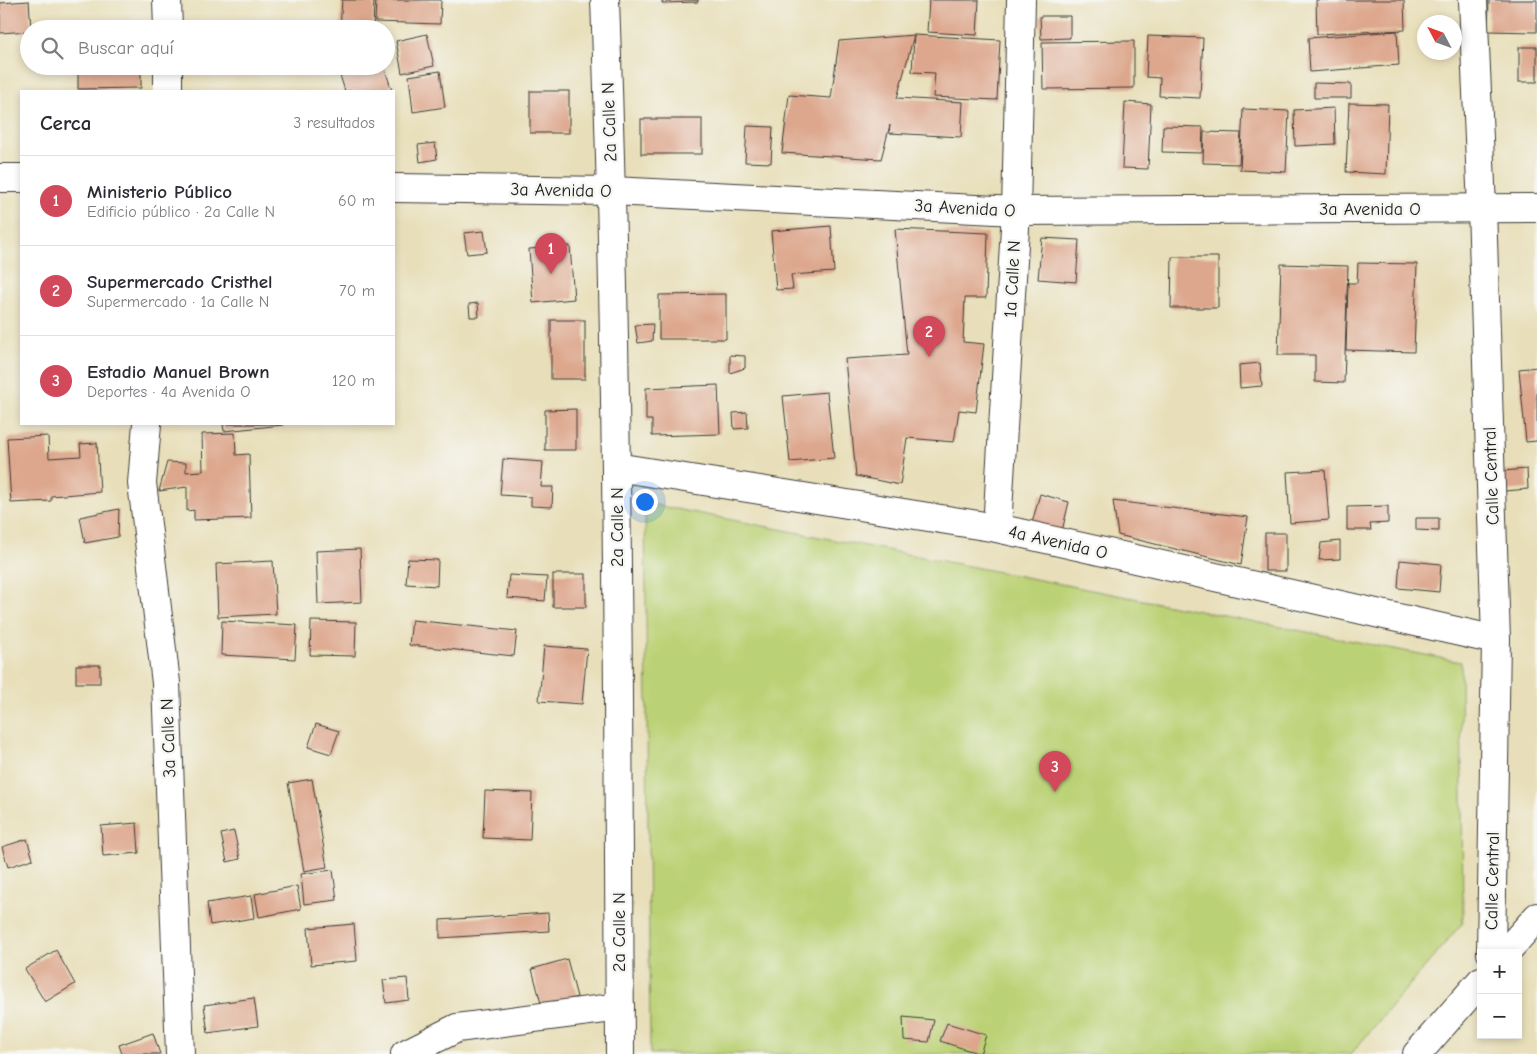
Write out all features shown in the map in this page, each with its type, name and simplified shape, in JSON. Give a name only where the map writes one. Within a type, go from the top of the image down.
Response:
[{"type":"street","points":[[167,0],[168,20]]},
{"type":"street","name":"2a Calle N","points":[[605,0],[612,191],[616,466],[620,1054]]},
{"type":"street","name":"1a Calle N","points":[[997,528],[1016,210],[1021,0]]},
{"type":"street","name":"Calle Central","points":[[1473,0],[1482,208],[1496,640],[1491,949]]},
{"type":"street","points":[[168,75],[168,90]]},
{"type":"street","points":[[0,178],[20,178]]},
{"type":"street","name":"3a Avenida O","points":[[395,188],[612,191],[1016,210],[1537,208]]},
{"type":"street","name":"3a Calle N","points":[[147,425],[142,483],[166,683],[180,1054]]},
{"type":"street","name":"4a Avenida O","points":[[616,466],[997,528],[1496,640]]},
{"type":"street","points":[[1509,949],[1537,917]]},
{"type":"street","points":[[1416,1054],[1477,985]]},
{"type":"street","points":[[405,1054],[457,1028],[620,1007]]},
{"type":"green space","points":[[645,503],[1461,662],[1463,922],[1351,1054],[650,1054]]},
{"type":"building","points":[[342,0],[374,0],[373,20],[341,20]]},
{"type":"building","points":[[376,0],[441,0],[440,24],[375,20]]},
{"type":"building","points":[[662,0],[698,0],[698,2],[662,3]]},
{"type":"building","points":[[929,0],[979,0],[977,35],[927,32]]},
{"type":"building","points":[[1316,0],[1404,0],[1405,30],[1317,34]]},
{"type":"building","points":[[1489,0],[1537,0],[1537,32],[1488,31]]},
{"type":"building","points":[[29,1],[30,20],[20,20],[20,32],[0,33],[0,3]]},
{"type":"building","points":[[1040,16],[1070,16],[1070,38],[1041,39]]},
{"type":"building","points":[[1397,31],[1399,65],[1310,72],[1308,38]]},
{"type":"building","points":[[427,34],[434,66],[402,73],[396,41]]},
{"type":"building","points":[[914,35],[1000,40],[997,100],[933,97],[935,73],[912,72]]},
{"type":"building","points":[[914,35],[897,98],[963,102],[961,137],[889,133],[890,125],[881,159],[782,153],[789,95],[831,98],[839,41]]},
{"type":"building","points":[[1148,36],[1203,38],[1200,98],[1159,96],[1160,78],[1146,77]]},
{"type":"building","points":[[1134,41],[1134,88],[1043,89],[1042,42]]},
{"type":"building","points":[[1519,47],[1537,47],[1537,82],[1519,82]]},
{"type":"building","points":[[440,71],[445,107],[413,112],[409,76]]},
{"type":"building","points":[[78,75],[141,75],[141,88],[78,89]]},
{"type":"building","points":[[340,75],[387,75],[392,90],[345,90]]},
{"type":"building","points":[[1314,83],[1351,84],[1351,98],[1314,98]]},
{"type":"building","points":[[530,91],[569,91],[569,133],[530,133]]},
{"type":"building","points":[[1125,102],[1151,104],[1148,169],[1122,168]]},
{"type":"building","points":[[1349,103],[1388,104],[1386,174],[1346,172]]},
{"type":"building","points":[[1334,108],[1335,144],[1295,146],[1294,110]]},
{"type":"building","points":[[1243,109],[1289,111],[1286,172],[1240,170]]},
{"type":"building","points":[[641,119],[702,119],[702,154],[641,154]]},
{"type":"building","points":[[747,126],[773,127],[771,163],[745,162]]},
{"type":"building","points":[[1163,126],[1203,127],[1202,153],[1162,152]]},
{"type":"building","points":[[1204,132],[1241,133],[1239,164],[1203,163]]},
{"type":"building","points":[[435,143],[437,159],[420,162],[418,145]]},
{"type":"building","points":[[831,226],[834,272],[791,275],[793,289],[776,290],[771,231]]},
{"type":"building","points":[[895,229],[988,233],[986,298],[965,298],[963,342],[984,344],[976,412],[959,410],[954,442],[907,438],[900,485],[856,476],[845,359],[907,355]]},
{"type":"building","points":[[484,231],[487,252],[467,254],[464,233]]},
{"type":"building","points":[[1042,238],[1079,240],[1076,282],[1038,279]]},
{"type":"building","points":[[570,246],[574,299],[533,303],[529,249]]},
{"type":"building","points":[[1172,257],[1218,257],[1218,308],[1171,308]]},
{"type":"building","points":[[1358,263],[1417,264],[1414,352],[1346,350],[1348,283],[1357,283]]},
{"type":"building","points":[[1281,264],[1348,266],[1344,383],[1315,382],[1315,355],[1278,355]]},
{"type":"building","points":[[726,294],[726,339],[659,339],[659,295]]},
{"type":"building","points":[[478,303],[479,317],[470,317],[469,304]]},
{"type":"building","points":[[551,320],[585,320],[585,379],[551,379]]},
{"type":"building","points":[[653,324],[652,341],[638,343],[635,325]]},
{"type":"building","points":[[730,355],[745,356],[745,368],[730,373]]},
{"type":"building","points":[[1260,363],[1262,386],[1240,388],[1239,365]]},
{"type":"building","points":[[1537,367],[1537,441],[1526,442],[1519,369]]},
{"type":"building","points":[[718,385],[720,434],[652,436],[652,420],[646,420],[646,388]]},
{"type":"building","points":[[827,392],[834,458],[790,462],[783,396]]},
{"type":"building","points":[[576,409],[576,450],[545,450],[545,410]]},
{"type":"building","points":[[747,412],[748,428],[734,429],[733,413]]},
{"type":"building","points":[[223,425],[283,425],[224,431]]},
{"type":"building","points":[[235,433],[236,455],[249,454],[251,518],[194,520],[194,510],[187,511],[187,487],[159,491],[167,462],[186,463],[186,472],[203,471],[202,434]]},
{"type":"building","points":[[48,436],[49,458],[81,456],[80,444],[97,443],[100,492],[51,496],[51,501],[11,503],[7,438]]},
{"type":"building","points":[[503,459],[543,462],[541,487],[553,487],[552,507],[531,506],[531,497],[500,495]]},
{"type":"building","points":[[1527,469],[1528,489],[1505,491],[1503,471]]},
{"type":"building","points":[[1325,470],[1329,520],[1290,523],[1287,472]]},
{"type":"building","points":[[1040,494],[1069,502],[1062,531],[1032,523]]},
{"type":"building","points":[[1113,501],[1248,517],[1241,565],[1118,535]]},
{"type":"building","points":[[1388,506],[1388,523],[1370,524],[1371,530],[1347,530],[1347,507]]},
{"type":"building","points":[[119,509],[118,537],[85,543],[80,517]]},
{"type":"building","points":[[1416,518],[1439,518],[1439,531],[1416,530]]},
{"type":"building","points":[[1265,533],[1286,533],[1286,571],[1265,571]]},
{"type":"building","points":[[1340,541],[1340,559],[1319,560],[1321,543]]},
{"type":"building","points":[[360,549],[362,602],[318,604],[316,551]]},
{"type":"building","points":[[408,559],[438,560],[437,586],[406,584]]},
{"type":"building","points":[[1400,560],[1441,564],[1439,592],[1398,588]]},
{"type":"building","points":[[273,561],[276,614],[218,617],[216,564]]},
{"type":"building","points":[[553,574],[586,574],[586,607],[553,607]]},
{"type":"building","points":[[509,575],[547,577],[545,601],[507,598]]},
{"type":"building","points":[[412,620],[517,631],[514,656],[409,645]]},
{"type":"building","points":[[222,621],[297,625],[295,659],[221,655]]},
{"type":"building","points":[[311,621],[356,622],[355,656],[310,655]]},
{"type":"building","points":[[544,646],[587,649],[582,704],[539,701]]},
{"type":"building","points":[[76,665],[100,665],[100,683],[76,683]]},
{"type":"building","points":[[316,724],[339,731],[331,754],[308,747]]},
{"type":"building","points":[[312,779],[327,867],[304,871],[288,783]]},
{"type":"building","points":[[485,791],[532,793],[530,840],[483,838]]},
{"type":"building","points":[[137,823],[139,853],[103,856],[101,826]]},
{"type":"building","points":[[234,831],[240,859],[227,862],[221,834]]},
{"type":"building","points":[[27,839],[33,859],[8,867],[2,847]]},
{"type":"building","points":[[333,870],[337,900],[304,904],[301,874]]},
{"type":"building","points":[[297,886],[301,909],[259,917],[255,894]]},
{"type":"building","points":[[251,896],[254,918],[210,925],[207,903]]},
{"type":"building","points":[[548,913],[549,931],[440,938],[440,920]]},
{"type":"building","points":[[354,924],[357,961],[311,965],[308,928]]},
{"type":"building","points":[[56,950],[75,984],[45,1002],[25,969]]},
{"type":"building","points":[[567,959],[577,997],[542,1007],[532,969]]},
{"type":"building","points":[[407,978],[409,1000],[386,1003],[383,980]]},
{"type":"building","points":[[254,998],[258,1026],[208,1033],[204,1005]]},
{"type":"building","points":[[903,1017],[934,1020],[929,1042],[904,1040]]},
{"type":"building","points":[[947,1023],[986,1035],[980,1054],[940,1041]]},
{"type":"building","points":[[153,1033],[160,1054],[122,1054],[119,1045]]},
{"type":"place","name":"Ministerio Público","points":[[551,274]]},
{"type":"place","name":"Supermercado Cristhel","points":[[929,357]]},
{"type":"place","name":"Estadio Manuel Brown","points":[[1055,792]]}]
